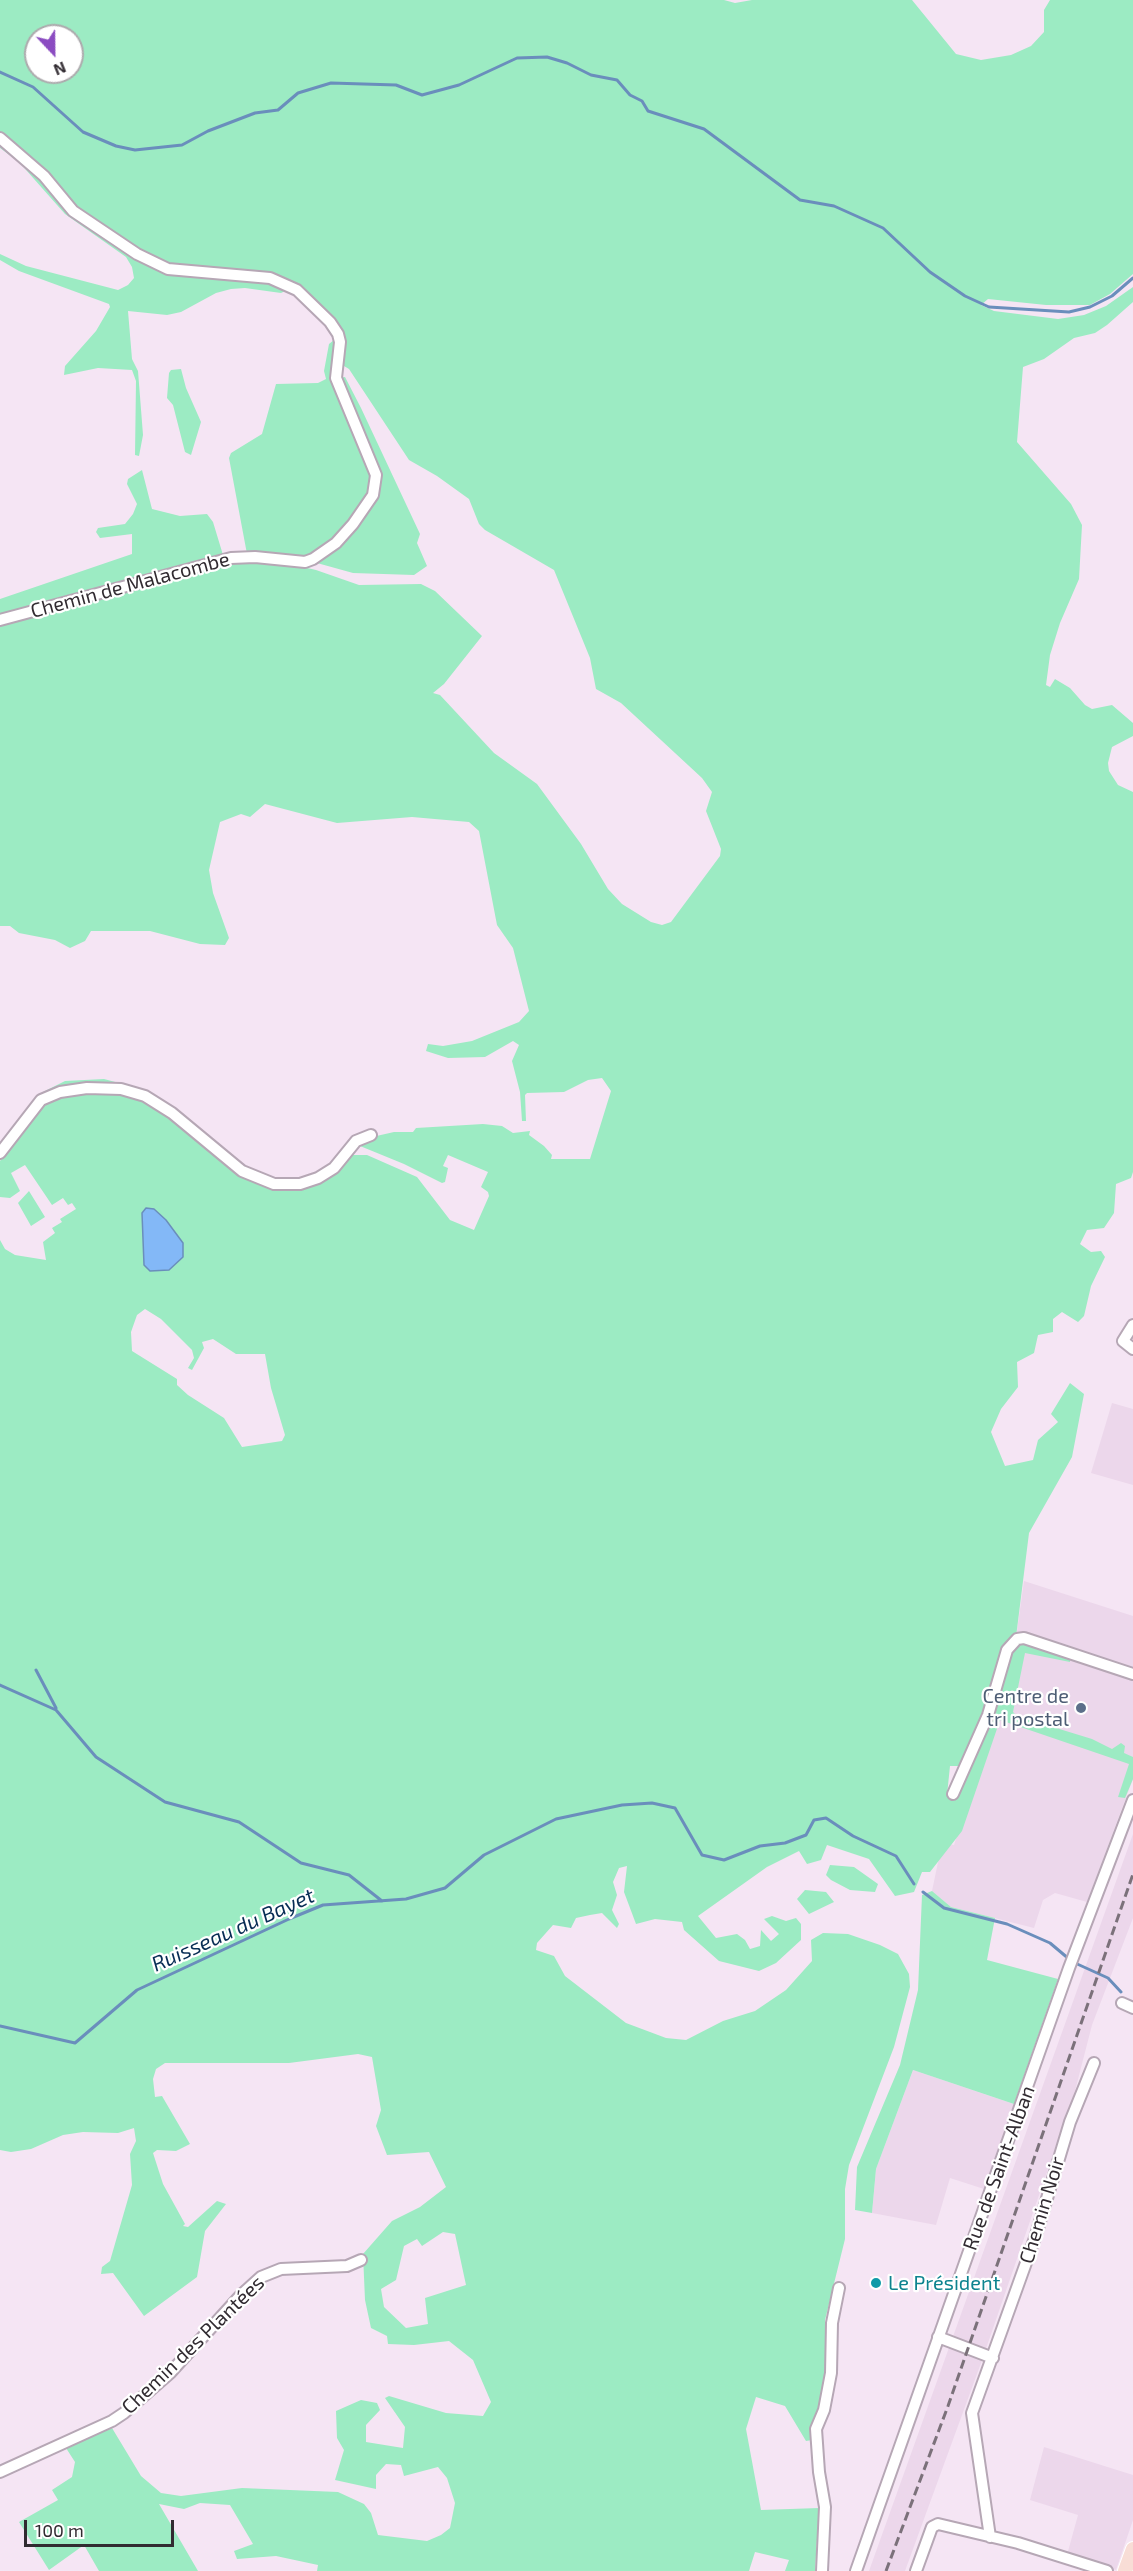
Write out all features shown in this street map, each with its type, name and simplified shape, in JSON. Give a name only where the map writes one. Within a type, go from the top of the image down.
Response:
[{"type":"main road","points":[[1125,2571],[1133,2549]]},
{"type":"street","name":"Chemin de Malacombe","points":[[0,138],[44,176],[73,211],[137,254],[168,269],[270,278],[297,290],[330,322],[338,334],[340,342],[336,378],[376,475],[372,495],[353,524],[328,550],[313,559],[305,562],[255,557],[231,558],[0,620]]},
{"type":"street","points":[[0,1153],[40,1100],[60,1092],[87,1088],[121,1089],[145,1096],[172,1113],[242,1171],[274,1184],[300,1184],[318,1178],[334,1168],[356,1141],[371,1135]]},
{"type":"street","points":[[1133,1325],[1123,1341],[1133,1349]]},
{"type":"street","points":[[953,1794],[988,1715],[1007,1650],[1017,1640],[1024,1638],[1133,1674]]},
{"type":"street","name":"Rue de Saint-Alban","points":[[856,2571],[1070,1968],[1133,1800]]},
{"type":"street","points":[[1122,2003],[1133,2007]]},
{"type":"street","name":"Chemin Noir","points":[[990,2537],[972,2413],[1036,2235],[1070,2122],[1094,2063]]},
{"type":"street","name":"Chemin des Plantées","points":[[0,2472],[124,2413],[170,2373],[240,2296],[261,2277],[281,2269],[347,2266],[361,2260]]},
{"type":"street","points":[[822,2571],[825,2507],[819,2472],[816,2429],[824,2410],[831,2373],[832,2323],[839,2288]]},
{"type":"street","points":[[938,2337],[993,2358]]},
{"type":"street","points":[[916,2571],[932,2527],[938,2524],[1107,2571]]},
{"type":"shaded area","points":[[1112,1403],[1133,1409],[1133,1485],[1091,1473]]},
{"type":"shaded area","points":[[1024,1581],[1133,1616],[1133,1779],[1087,1902],[1055,1893],[1043,1900],[1034,1928],[951,1907],[932,1891],[942,1843],[954,1845],[1012,1666]]},
{"type":"shaded area","points":[[1133,1834],[1133,1918],[1092,2025],[1075,2091],[981,2363],[905,2571],[869,2571]]},
{"type":"shaded area","points":[[913,2070],[1014,2104],[984,2189],[950,2178],[936,2225],[872,2213],[876,2169]]},
{"type":"shaded area","points":[[1044,2447],[1133,2475],[1133,2520],[1116,2570],[1067,2555],[1078,2515],[1030,2500]]},
{"type":"green space","points":[[0,0],[724,0],[735,3],[752,0],[912,0],[956,54],[981,60],[1011,55],[1031,46],[1044,32],[1044,10],[1050,0],[1133,0],[1133,274],[1110,294],[1090,305],[1046,305],[988,299],[981,305],[994,311],[1058,319],[1084,315],[1106,306],[1133,287],[1133,302],[1107,325],[1095,333],[1074,338],[1044,359],[1023,367],[1017,442],[1071,504],[1082,525],[1079,579],[1060,623],[1050,655],[1046,685],[1050,687],[1055,679],[1070,688],[1085,705],[1092,709],[1112,705],[1133,723],[1133,736],[1112,747],[1108,763],[1109,771],[1118,785],[1133,792],[1133,1172],[1131,1178],[1116,1184],[1114,1213],[1104,1228],[1087,1230],[1080,1244],[1091,1252],[1101,1251],[1105,1257],[1091,1286],[1084,1316],[1078,1322],[1062,1312],[1053,1319],[1053,1332],[1038,1335],[1034,1353],[1017,1362],[1018,1387],[1001,1409],[991,1432],[1005,1466],[1033,1460],[1038,1440],[1058,1422],[1051,1414],[1070,1383],[1084,1394],[1072,1457],[1029,1533],[1016,1637],[1003,1654],[985,1717],[961,1766],[950,1766],[947,1795],[954,1798],[991,1716],[1008,1652],[1021,1642],[1070,1658],[1070,1662],[1025,1653],[1013,1712],[1017,1716],[1092,1739],[1112,1749],[1121,1743],[1125,1746],[1124,1753],[1133,1757],[1133,1779],[1125,1798],[1118,1797],[1129,1764],[1000,1720],[962,1831],[930,1872],[922,1872],[914,1892],[895,1896],[869,1859],[827,1845],[821,1860],[807,1864],[799,1851],[767,1867],[698,1916],[716,1938],[737,1934],[745,1940],[750,1949],[760,1946],[761,1930],[771,1941],[779,1934],[764,1919],[772,1916],[786,1921],[796,1918],[801,1924],[801,1940],[776,1963],[759,1971],[719,1961],[684,1930],[682,1922],[655,1919],[636,1924],[624,1892],[627,1866],[619,1868],[613,1882],[617,1895],[612,1910],[619,1924],[617,1928],[602,1913],[576,1918],[571,1928],[553,1925],[537,1943],[536,1950],[554,1956],[565,1976],[626,2023],[666,2038],[686,2040],[723,2021],[755,2011],[786,1990],[812,1961],[811,1940],[823,1933],[848,1934],[880,1945],[898,1954],[909,1974],[910,1987],[894,2047],[849,2165],[845,2189],[845,2239],[825,2320],[828,2366],[812,2440],[806,2441],[785,2406],[756,2397],[746,2429],[761,2510],[819,2508],[815,2571],[785,2571],[789,2560],[755,2552],[749,2571],[317,2571],[318,2565],[276,2556],[237,2559],[234,2551],[253,2544],[230,2505],[200,2503],[184,2509],[159,2504],[198,2571],[99,2571],[84,2545],[49,2570],[19,2522],[58,2500],[52,2490],[72,2477],[75,2462],[66,2448],[112,2428],[141,2476],[161,2493],[181,2496],[242,2488],[338,2492],[364,2504],[371,2513],[378,2535],[427,2541],[450,2528],[455,2503],[447,2478],[438,2467],[404,2476],[401,2465],[386,2464],[376,2475],[376,2489],[335,2480],[344,2450],[337,2438],[336,2411],[361,2400],[377,2403],[380,2410],[366,2425],[366,2442],[403,2448],[405,2427],[385,2398],[389,2396],[446,2413],[483,2416],[491,2402],[473,2360],[449,2341],[414,2345],[388,2344],[387,2336],[371,2328],[365,2300],[363,2254],[392,2221],[420,2207],[446,2187],[429,2152],[387,2155],[376,2126],[381,2110],[372,2057],[358,2054],[289,2063],[165,2063],[156,2069],[153,2079],[155,2097],[162,2096],[190,2144],[176,2151],[157,2150],[153,2153],[163,2184],[185,2224],[183,2226],[188,2227],[217,2201],[226,2204],[205,2231],[197,2277],[144,2316],[113,2273],[101,2274],[102,2267],[110,2261],[132,2185],[130,2154],[136,2141],[134,2128],[118,2133],[83,2132],[63,2135],[31,2149],[11,2152],[0,2150],[0,1240],[5,1249],[15,1255],[46,1260],[43,1242],[55,1233],[52,1228],[62,1222],[60,1219],[76,1209],[72,1203],[68,1205],[63,1198],[52,1205],[25,1165],[11,1173],[20,1191],[10,1198],[0,1197],[0,1161],[44,1102],[36,1098],[43,1092],[65,1081],[104,1079],[119,1083],[118,1092],[155,1104],[236,1172],[265,1187],[290,1191],[311,1187],[331,1176],[348,1155],[367,1155],[417,1177],[450,1220],[474,1230],[489,1196],[488,1192],[481,1187],[488,1172],[448,1155],[443,1166],[448,1168],[445,1182],[442,1183],[360,1146],[360,1143],[372,1137],[394,1132],[413,1132],[416,1128],[483,1124],[502,1126],[513,1133],[530,1131],[529,1135],[552,1155],[551,1159],[590,1159],[611,1091],[602,1078],[588,1080],[564,1092],[527,1093],[525,1095],[526,1121],[522,1121],[520,1092],[512,1061],[519,1045],[513,1041],[485,1057],[448,1058],[426,1051],[428,1044],[443,1046],[472,1041],[519,1022],[529,1011],[513,948],[497,925],[479,831],[469,822],[412,817],[337,823],[265,804],[250,817],[241,814],[220,822],[209,870],[213,893],[229,938],[225,945],[200,944],[150,931],[91,931],[85,941],[70,948],[55,940],[19,933],[10,926],[0,926],[0,599],[132,554],[132,534],[100,538],[96,532],[98,528],[125,524],[133,514],[137,504],[127,484],[128,479],[142,470],[152,509],[180,516],[207,514],[213,522],[223,555],[222,560],[290,564],[316,570],[359,585],[421,584],[435,591],[482,636],[444,684],[433,693],[440,695],[494,753],[537,784],[581,844],[608,889],[622,904],[651,922],[662,925],[671,922],[720,856],[721,849],[706,811],[712,792],[702,778],[621,703],[596,689],[590,658],[554,570],[485,530],[479,524],[469,499],[437,476],[409,460],[349,369],[344,366],[343,334],[297,283],[291,282],[287,290],[281,293],[245,288],[231,289],[216,293],[181,312],[167,315],[128,311],[132,359],[138,371],[143,435],[139,456],[135,455],[136,381],[132,370],[98,368],[64,375],[65,366],[96,331],[110,307],[109,304],[19,271],[0,260],[0,254],[26,266],[118,290],[128,285],[134,278],[132,267],[126,257],[65,214],[19,162],[0,148],[0,142],[20,158],[20,153],[0,134]],"holes":[[[145,1309],[161,1319],[192,1350],[194,1358],[188,1368],[192,1370],[204,1348],[202,1342],[213,1339],[236,1354],[265,1354],[271,1388],[285,1435],[282,1441],[242,1447],[224,1418],[188,1395],[177,1385],[177,1379],[132,1351],[131,1332],[137,1315]],[[443,2232],[455,2234],[466,2285],[425,2298],[428,2324],[406,2328],[384,2307],[381,2289],[396,2280],[404,2246],[417,2239],[422,2246]]]},
{"type":"green space","points":[[334,340],[338,344],[332,370],[338,378],[345,377],[420,534],[417,543],[427,566],[414,575],[353,573],[317,563],[339,546],[370,494],[338,538],[321,552],[296,557],[247,554],[229,458],[231,453],[262,434],[276,384],[318,383],[326,379],[324,371],[329,344]]},
{"type":"green space","points":[[181,369],[186,388],[201,422],[191,455],[185,452],[173,405],[167,398],[169,373],[171,370]]},
{"type":"green space","points":[[29,1191],[45,1217],[31,1226],[18,1203]]},
{"type":"green space","points":[[830,1865],[854,1867],[878,1884],[875,1892],[850,1890],[831,1880],[826,1875]]},
{"type":"green space","points":[[805,1890],[826,1892],[834,1902],[809,1914],[797,1899]]},
{"type":"green space","points":[[932,1891],[951,1907],[995,1918],[987,1960],[1058,1979],[1014,2104],[913,2070],[876,2169],[872,2213],[855,2210],[857,2167],[900,2065],[918,1990],[922,1895]]},
{"type":"water","points":[[146,1208],[154,1209],[166,1220],[183,1243],[183,1257],[169,1270],[150,1271],[144,1265],[142,1213]]},
{"type":"waterway","points":[[0,72],[33,87],[83,132],[116,146],[135,150],[182,145],[208,131],[255,113],[278,110],[298,93],[331,83],[396,85],[422,95],[459,85],[517,58],[547,57],[567,63],[591,75],[617,80],[630,95],[642,101],[648,111],[704,129],[800,200],[834,206],[883,228],[930,272],[965,296],[989,307],[1069,312],[1090,307],[1112,296],[1133,278]]},
{"type":"waterway","points":[[36,1670],[56,1708]]},
{"type":"waterway","points":[[0,1685],[56,1710],[96,1757],[165,1802],[239,1822],[301,1863],[349,1875],[382,1901]]},
{"type":"waterway","name":"Ruisseau du Bayet","points":[[0,2026],[75,2043],[137,1990],[289,1919],[323,1905],[406,1899],[445,1888],[484,1855],[556,1819],[622,1805],[652,1803],[675,1808],[702,1855],[724,1860],[760,1846],[785,1843],[806,1835],[814,1820],[826,1818],[853,1836],[896,1856],[914,1884]]},
{"type":"waterway","name":"Ruisseau du Bayet","points":[[923,1892],[944,1908],[1007,1924],[1050,1943],[1069,1959]]},
{"type":"waterway","name":"Ruisseau du Bayet","points":[[1075,1963],[1108,1978],[1121,1992]]},
{"type":"railway","points":[[886,2571],[948,2406],[1133,1874]]},
{"type":"place","name":"Centre de tri postal","points":[[1081,1708]]},
{"type":"place","name":"Le Président","points":[[876,2283]]}]
